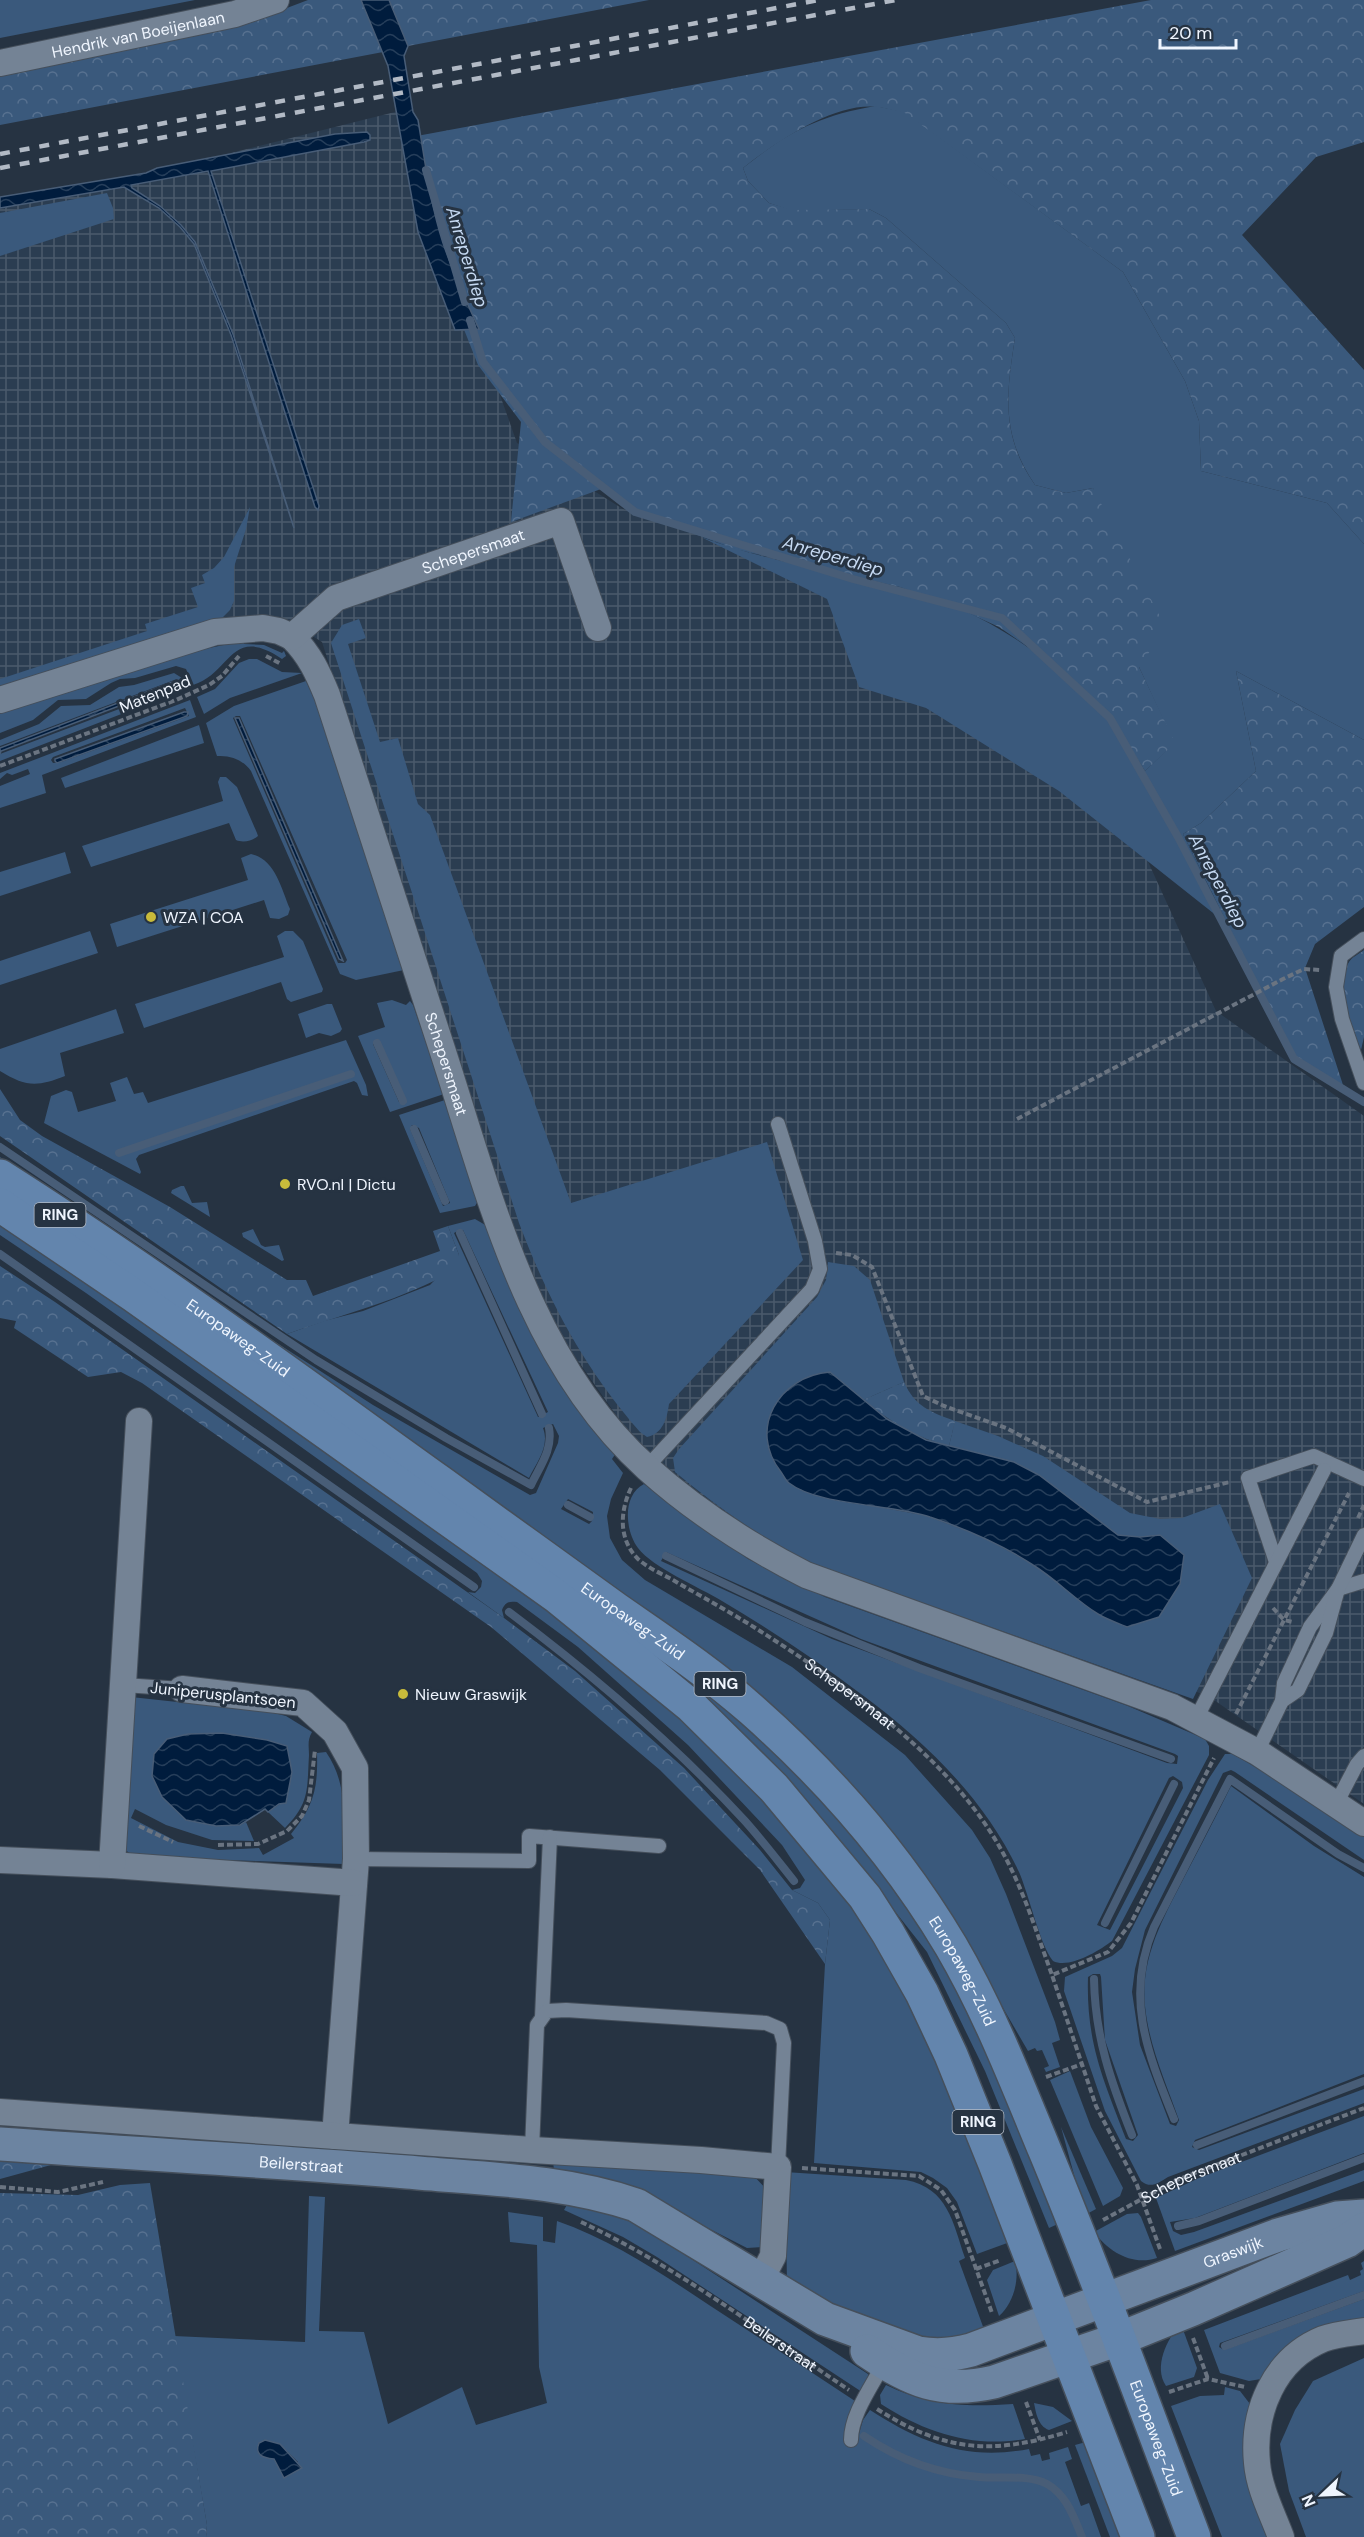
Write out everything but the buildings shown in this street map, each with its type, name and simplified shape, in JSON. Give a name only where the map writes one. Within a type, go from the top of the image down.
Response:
[{"type":"main road","name":"Europaweg-Zuid","points":[[0,1176],[138,1269],[673,1649],[751,1709],[807,1761],[855,1814],[892,1860],[950,1944],[1018,2083],[1194,2537]]},
{"type":"main road","name":"Europaweg-Zuid","points":[[0,1205],[133,1295],[565,1603],[691,1706],[774,1788],[864,1897],[888,1933],[922,1993],[951,2055],[1055,2318],[1137,2537]]},
{"type":"street","name":"Hendrik van Boeijenlaan","points":[[0,63],[235,14],[276,0]]},
{"type":"street","name":"Schepersmaat","points":[[598,628],[561,521],[336,598],[299,644],[318,672],[327,695],[493,1208],[525,1290],[549,1339],[576,1382],[619,1438],[646,1468],[719,1526],[755,1549],[806,1575],[1172,1707],[1257,1752],[1364,1823]]},
{"type":"street","points":[[0,700],[215,632],[263,628],[279,631],[299,644]]},
{"type":"street","points":[[112,1865],[139,1421]]},
{"type":"street","name":"Juniperusplantsoen","points":[[182,1689],[303,1703],[335,1732],[355,1768],[355,1871],[335,2136]]},
{"type":"street","points":[[0,1860],[355,1871]]},
{"type":"street","name":"Beilerstraat","points":[[0,2112],[778,2167]]},
{"type":"street","points":[[73,2149],[78,2116]]},
{"type":"street","name":"Beilerstraat","points":[[0,2144],[304,2164],[528,2182],[605,2194],[636,2205],[825,2319],[856,2345],[884,2363],[922,2381],[957,2388],[994,2382],[1070,2356]]},
{"type":"street","points":[[528,2182],[532,2150]]},
{"type":"street","points":[[760,2281],[773,2256],[778,2167]]},
{"type":"street","name":"Graswijk","points":[[1104,2301],[1278,2235],[1337,2218],[1364,2216]]},
{"type":"street","points":[[1070,2356],[1119,2339],[1275,2274],[1347,2241],[1364,2229]]},
{"type":"street","points":[[1055,2318],[1104,2301]]},
{"type":"street","name":"Beilerstraat","points":[[825,2319],[918,2353],[944,2355],[971,2350],[1055,2318]]},
{"type":"street","points":[[1281,2537],[1263,2490],[1257,2464],[1258,2417],[1265,2398],[1279,2374],[1306,2348],[1324,2338],[1364,2331]]},
{"type":"lane","points":[[1364,939],[1341,956],[1336,987],[1342,1019],[1364,1083]]},
{"type":"lane","points":[[646,1468],[812,1289],[820,1269],[817,1251],[778,1124]]},
{"type":"lane","points":[[1276,1562],[1248,1478],[1314,1456],[1364,1479]]},
{"type":"lane","points":[[1196,1719],[1324,1470]]},
{"type":"lane","points":[[1282,1701],[1298,1690],[1326,1633],[1338,1589],[1364,1535]]},
{"type":"lane","points":[[1257,1752],[1282,1701],[1284,1683],[1310,1627],[1338,1589],[1364,1581]]},
{"type":"lane","name":"Juniperusplantsoen","points":[[124,1685],[182,1689]]},
{"type":"lane","points":[[1336,1804],[1357,1764],[1364,1756]]},
{"type":"lane","points":[[355,1871],[529,1861],[529,1836],[659,1846]]},
{"type":"lane","points":[[542,2017],[550,1837]]},
{"type":"lane","points":[[532,2150],[537,2025],[548,2011],[566,2010],[766,2023],[780,2029],[784,2043],[778,2167]]},
{"type":"lane","points":[[851,2440],[851,2431],[857,2413],[884,2363]]},
{"type":"path","points":[[264,655],[286,665],[299,644]]},
{"type":"path","name":"Matenpad","points":[[0,766],[176,700],[209,685],[222,676],[237,656],[247,653]]},
{"type":"path","points":[[1017,1119],[1304,969],[1320,970]]},
{"type":"path","points":[[817,1251],[852,1255],[872,1267],[923,1396],[1006,1428],[1147,1502],[1248,1478]]},
{"type":"path","name":"Schepersmaat","points":[[646,1468],[631,1488],[621,1514],[624,1535],[638,1559],[760,1630],[864,1703],[950,1780],[982,1818],[1016,1878],[1052,1975],[1096,2106],[1137,2184],[1142,2200],[1177,2180],[1364,2108]]},
{"type":"path","points":[[1052,1975],[1108,1952],[1131,1923],[1338,1515]]},
{"type":"path","points":[[1259,1595],[1284,1620],[1310,1627]]},
{"type":"path","points":[[215,1846],[258,1844],[287,1831],[302,1816],[309,1800],[316,1744],[335,1732]]},
{"type":"path","points":[[115,1819],[128,1821],[165,1840],[183,1845]]},
{"type":"path","points":[[1045,2078],[1082,2064]]},
{"type":"path","points":[[778,2167],[919,2176],[931,2182],[941,2190],[955,2210],[976,2270]]},
{"type":"path","name":"Beilerstraat","points":[[572,2218],[615,2238],[865,2401],[921,2433],[961,2445],[1003,2447],[1040,2440]]},
{"type":"path","points":[[1208,2379],[1246,2387],[1265,2398]]},
{"type":"shaded area","points":[[399,111],[517,443],[623,509],[835,561],[1145,855],[1216,1011],[1364,1116],[1364,1804],[1214,1700],[1109,1650],[759,1533],[700,1497],[633,1439],[559,1334],[533,1281],[508,1216],[322,642],[288,621],[199,645],[0,706],[0,204],[99,186]]},
{"type":"green space","points":[[0,0],[195,0],[0,38]]},
{"type":"green space","points":[[308,0],[361,0],[383,52],[0,125],[0,75],[250,22]]},
{"type":"green space","points":[[389,0],[649,0],[408,46]]},
{"type":"green space","points":[[1151,0],[1364,0],[1364,142],[1316,157],[1242,235],[1364,370],[1364,544],[1327,503],[1201,471],[1199,421],[1185,381],[1123,272],[905,113],[877,107],[860,107],[842,111],[788,136],[743,168],[748,181],[769,203],[793,210],[869,209],[886,218],[1006,323],[1015,338],[1008,397],[1011,432],[1024,467],[1035,485],[1066,493],[1093,488],[1166,628],[1139,667],[1175,743],[1145,771],[1097,708],[1050,662],[999,627],[955,607],[900,587],[735,549],[631,510],[601,489],[511,522],[521,422],[478,365],[454,304],[406,138]]},
{"type":"green space","points":[[875,106],[905,112],[1123,272],[1185,381],[1199,421],[1201,471],[1327,503],[1364,544],[1364,740],[1236,671],[1256,771],[1201,823],[1183,834],[1227,924],[1059,791],[926,708],[859,687],[827,599],[701,537],[767,557],[892,585],[938,599],[1008,634],[1040,656],[1098,709],[1145,771],[1174,743],[1139,667],[1093,488],[1066,493],[1035,485],[1016,449],[1011,432],[1008,396],[1015,338],[1006,323],[886,218],[869,209],[793,211],[769,203],[748,181],[743,168],[790,135],[804,127],[837,115]]},
{"type":"green space","points":[[107,193],[113,208],[114,219],[0,256],[0,213]]},
{"type":"green space","points":[[250,507],[246,529],[234,567],[234,601],[230,610],[221,619],[0,691],[0,679],[147,631],[145,624],[198,607],[191,588],[205,583],[202,575],[214,568],[224,557]]},
{"type":"green space","points":[[359,619],[366,638],[348,644],[380,742],[398,738],[418,804],[430,815],[571,1203],[767,1142],[803,1260],[669,1404],[663,1425],[657,1433],[647,1437],[620,1408],[585,1359],[556,1307],[519,1223],[331,643],[342,625]]},
{"type":"green space","points":[[243,641],[244,644],[264,645],[282,653],[284,651],[286,656],[282,659],[265,650],[252,647],[241,649],[206,679],[193,685],[186,669],[176,666],[135,678],[120,679],[86,699],[58,700],[33,720],[0,733],[0,712],[180,654]]},
{"type":"green space","points":[[257,659],[282,672],[302,673],[230,698],[204,714],[197,697],[215,689],[239,663]]},
{"type":"green space","points":[[1236,671],[1364,740],[1364,907],[1315,944],[1305,968],[1343,1085],[1294,1059],[1183,834],[1201,823],[1256,771]]},
{"type":"green space","points":[[174,673],[182,678],[186,689],[0,761],[0,754],[182,684],[177,679],[0,746],[0,740],[39,724],[61,706],[90,705],[119,687]]},
{"type":"green space","points":[[306,681],[322,716],[404,970],[356,980],[340,974],[251,771],[236,759],[217,756],[206,723],[234,706]],"holes":[[[240,716],[347,960],[345,963],[338,963],[233,718]]]},
{"type":"green space","points":[[190,700],[196,717],[42,775],[46,793],[0,808],[0,786],[30,774],[28,769],[12,775],[7,773],[0,779],[0,773]],"holes":[[[185,708],[189,716],[61,762],[53,763],[51,760],[53,757]]]},
{"type":"green space","points":[[199,725],[204,743],[65,788],[61,778]]},
{"type":"green space","points":[[220,777],[226,777],[237,787],[257,833],[256,838],[236,840],[229,823],[91,867],[82,846],[223,801],[218,782]]},
{"type":"green space","points":[[65,852],[71,873],[0,896],[0,872]]},
{"type":"green space","points":[[251,854],[259,857],[272,868],[290,909],[288,915],[279,919],[270,918],[264,900],[117,947],[110,924],[248,880],[241,858]]},
{"type":"green space","points":[[90,931],[98,953],[0,985],[0,961]]},
{"type":"green space","points":[[285,931],[293,931],[303,941],[323,989],[322,992],[291,1002],[287,999],[281,982],[144,1028],[135,1004],[284,957],[277,936]]},
{"type":"green space","points":[[1364,950],[1364,1037],[1361,1050],[1344,1007],[1342,984],[1349,962]]},
{"type":"green space","points":[[392,1000],[406,1005],[410,1001],[413,1005],[444,1094],[390,1112],[358,1036],[385,1027],[377,1003]],"holes":[[[379,1040],[406,1101],[403,1104],[399,1102],[373,1044]]]},
{"type":"green space","points":[[332,1004],[342,1029],[331,1036],[319,1033],[306,1038],[298,1014]]},
{"type":"green space","points":[[116,1009],[124,1033],[60,1053],[65,1076],[32,1084],[17,1080],[0,1071],[0,1049]]},
{"type":"green space","points":[[346,1040],[366,1085],[368,1096],[362,1095],[354,1081],[139,1155],[136,1159],[140,1174],[44,1123],[51,1096],[66,1090],[72,1092],[78,1112],[116,1101],[110,1083],[127,1077],[134,1094],[143,1092],[148,1103]]},
{"type":"green space","points":[[0,1089],[20,1120],[42,1136],[170,1207],[287,1280],[306,1280],[313,1296],[440,1251],[433,1231],[448,1226],[459,1255],[455,1270],[394,1298],[287,1334],[0,1136]]},
{"type":"green space","points":[[445,1100],[478,1201],[475,1206],[440,1213],[399,1115]],"holes":[[[412,1125],[419,1128],[450,1203],[443,1206],[410,1129]]]},
{"type":"green space","points":[[0,1157],[241,1320],[373,1405],[530,1495],[536,1493],[558,1443],[559,1436],[553,1424],[543,1428],[544,1448],[529,1478],[287,1334],[363,1311],[430,1285],[459,1255],[448,1226],[475,1219],[487,1226],[512,1292],[541,1350],[616,1453],[612,1459],[623,1473],[611,1499],[607,1516],[610,1538],[622,1560],[645,1580],[792,1667],[905,1755],[972,1830],[990,1858],[1006,1894],[1055,2022],[1060,2040],[1052,2043],[1060,2067],[1046,2072],[1044,2068],[1049,2066],[1042,2050],[1037,2051],[1035,2048],[1028,2051],[978,1965],[831,1769],[0,1163]],"holes":[[[463,1230],[548,1412],[538,1417],[454,1233]],[[568,1499],[593,1512],[592,1521],[589,1524],[561,1509]]]},
{"type":"green space","points":[[184,1186],[192,1203],[207,1202],[210,1217],[171,1193],[172,1190]]},
{"type":"green space","points":[[0,1213],[515,1575],[711,1734],[856,1908],[932,2042],[1010,2242],[977,2254],[957,2202],[947,2188],[921,2172],[814,2163],[825,1964],[830,1920],[818,1903],[792,1890],[800,1888],[805,1880],[782,1845],[688,1745],[578,1647],[517,1602],[504,1605],[502,1610],[504,1618],[468,1592],[475,1593],[481,1587],[482,1581],[477,1573],[86,1293],[0,1235]]},
{"type":"green space","points":[[253,1229],[261,1245],[265,1247],[279,1245],[284,1260],[282,1261],[243,1237],[242,1233]]},
{"type":"green space","points":[[59,1230],[719,1699],[814,1786],[900,1892],[977,2022],[1058,2224],[1049,2228],[985,2071],[927,1952],[860,1867],[783,1785]]},
{"type":"green space","points":[[828,1262],[854,1266],[870,1280],[904,1382],[863,1400],[830,1372],[815,1495],[927,1516],[985,1538],[1034,1565],[1160,1535],[1140,1537],[1118,1535],[1039,1475],[1014,1462],[949,1446],[955,1421],[998,1436],[1043,1456],[1130,1513],[1160,1519],[1182,1518],[1220,1504],[1252,1578],[1193,1699],[803,1560],[737,1519],[675,1472],[673,1458],[679,1449],[817,1297],[826,1280]]},
{"type":"green space","points":[[0,1266],[55,1302],[504,1618],[575,1671],[684,1768],[760,1850],[792,1890],[818,1903],[830,1920],[825,1964],[760,1870],[660,1770],[491,1627],[142,1383],[121,1372],[88,1377],[14,1328],[16,1321],[0,1318]]},
{"type":"green space","points":[[904,1382],[913,1397],[925,1408],[955,1421],[949,1446],[904,1428],[863,1400]]},
{"type":"green space","points":[[644,1484],[748,1559],[825,1597],[1128,1706],[1205,1739],[1209,1746],[1209,1755],[1112,1941],[1092,1954],[1075,1961],[1060,1963],[1053,1961],[1044,1944],[1019,1872],[990,1821],[953,1775],[911,1734],[830,1671],[759,1623],[665,1570],[645,1555],[634,1541],[628,1523],[629,1505],[637,1489]],"holes":[[[666,1552],[861,1639],[1175,1754],[1178,1756],[1177,1764],[1167,1763],[832,1639],[661,1561]],[[1173,1776],[1182,1782],[1183,1788],[1110,1930],[1097,1925],[1169,1778]]]},
{"type":"green space","points":[[131,1697],[270,1712],[286,1716],[312,1732],[309,1741],[306,1795],[299,1811],[285,1828],[268,1812],[286,1800],[292,1772],[240,1825],[246,1822],[254,1841],[212,1840],[166,1825],[135,1809],[131,1818],[178,1842],[218,1850],[259,1848],[263,1855],[294,1838],[291,1834],[305,1814],[313,1796],[317,1776],[317,1753],[326,1752],[339,1778],[342,1792],[344,1864],[134,1857],[122,1847]]},
{"type":"green space","points":[[1225,1754],[1233,1754],[1287,1786],[1364,1837],[1364,1860],[1235,1772],[1231,1770],[1223,1773],[1145,1930],[1135,1969],[1132,1992],[1140,2045],[1170,2124],[1176,2126],[1179,2120],[1150,2035],[1145,2006],[1146,1970],[1163,1920],[1231,1786],[1314,1846],[1364,1877],[1364,2074],[1195,2140],[1192,2147],[1199,2150],[1364,2089],[1364,2103],[1148,2185],[1141,2181],[1105,2111],[1064,1991],[1065,1977],[1112,1956],[1122,1948],[1208,1780]],"holes":[[[1100,1974],[1105,2040],[1138,2135],[1133,2141],[1126,2139],[1103,2079],[1093,2041],[1088,1977]]]},
{"type":"green space","points":[[1070,2071],[1091,2127],[1123,2188],[1120,2196],[1103,2206],[1050,2080]]},
{"type":"green space","points":[[1364,2116],[1364,2153],[1195,2218],[1170,2222],[1173,2231],[1181,2235],[1364,2170],[1364,2181],[1175,2251],[1156,2198],[1199,2178]]},
{"type":"green space","points":[[1061,2127],[1096,2209],[1085,2215]]},
{"type":"green space","points":[[553,2160],[752,2174],[768,2191],[763,2247],[747,2248],[700,2224],[554,2171]]},
{"type":"green space","points":[[0,2161],[51,2165],[0,2179]]},
{"type":"green space","points":[[785,2172],[906,2180],[920,2184],[931,2191],[940,2199],[952,2220],[965,2258],[959,2261],[985,2332],[913,2347],[787,2282]]},
{"type":"green space","points":[[150,2183],[207,2525],[206,2537],[0,2537],[0,2193],[78,2195],[120,2185]]},
{"type":"green space","points":[[309,2196],[325,2197],[319,2331],[364,2332],[388,2424],[462,2387],[476,2425],[547,2403],[539,2367],[537,2245],[510,2242],[508,2212],[543,2217],[543,2241],[555,2243],[557,2221],[617,2247],[673,2281],[855,2401],[851,2408],[854,2410],[858,2437],[863,2420],[870,2410],[926,2440],[965,2451],[985,2453],[1029,2449],[1031,2456],[1040,2454],[1042,2461],[1050,2459],[1049,2453],[1068,2447],[1072,2459],[1065,2462],[1081,2506],[1089,2503],[1101,2537],[206,2537],[207,2525],[174,2336],[305,2342]],"holes":[[[265,2440],[280,2444],[298,2462],[278,2464]]]},
{"type":"green space","points":[[569,2201],[625,2218],[650,2232],[868,2374],[868,2383],[862,2392],[657,2257],[623,2237],[564,2210]]},
{"type":"green space","points":[[1138,2213],[1157,2258],[1139,2260],[1122,2256],[1107,2246],[1094,2232],[1127,2214]]},
{"type":"green space","points":[[1015,2261],[1017,2276],[1012,2298],[999,2316],[987,2280],[993,2270]]},
{"type":"green space","points":[[1364,2261],[1364,2291],[1220,2343],[1219,2347],[1224,2350],[1364,2299],[1364,2321],[1261,2379],[1249,2381],[1220,2373],[1204,2330],[1348,2275],[1350,2280],[1361,2275],[1360,2271],[1363,2269],[1361,2263]]},
{"type":"green space","points":[[1181,2324],[1197,2368],[1194,2377],[1166,2386],[1161,2370],[1163,2353]]},
{"type":"green space","points":[[1364,2358],[1364,2537],[1306,2537],[1289,2491],[1280,2444],[1295,2410],[1313,2381]]},
{"type":"green space","points":[[886,2385],[918,2397],[948,2404],[1013,2404],[1025,2439],[968,2440],[933,2430],[881,2404],[880,2395]]},
{"type":"green space","points":[[1225,2387],[1240,2391],[1250,2404],[1272,2537],[1222,2537],[1171,2406],[1200,2396],[1224,2395]]},
{"type":"green space","points":[[1034,2403],[1053,2407],[1072,2421],[1049,2430],[1040,2422]]},
{"type":"green space","points":[[1086,2442],[1122,2537],[1110,2537],[1075,2445]]},
{"type":"water","points":[[361,0],[389,0],[408,46],[404,56],[413,112],[418,120],[435,213],[451,265],[479,329],[455,330],[418,232],[388,66]]},
{"type":"water","points":[[367,132],[370,140],[364,142],[211,171],[319,506],[318,510],[315,507],[208,171],[131,185],[132,188],[160,206],[181,225],[195,242],[233,334],[294,528],[231,335],[194,244],[180,227],[159,208],[124,187],[0,208],[0,197],[146,173],[157,168],[335,134]]},
{"type":"water","points":[[178,680],[179,683],[1,751],[0,754],[0,748]]},
{"type":"water","points":[[188,712],[187,716],[57,763],[55,761],[55,759]]},
{"type":"water","points":[[235,718],[239,718],[343,961],[339,959]]},
{"type":"water","points":[[830,1372],[887,1419],[926,1440],[1014,1462],[1039,1475],[1118,1535],[1140,1537],[1160,1535],[1184,1555],[1180,1584],[1159,1617],[1127,1627],[1098,1614],[1021,1557],[970,1532],[915,1513],[818,1496],[802,1491],[789,1483],[771,1456],[767,1439],[768,1423],[774,1407],[783,1394],[796,1383]]},
{"type":"water","points":[[222,1733],[267,1740],[287,1746],[292,1772],[286,1803],[279,1804],[268,1812],[265,1809],[240,1825],[216,1826],[186,1820],[162,1797],[152,1776],[154,1754],[167,1739],[188,1734]]},
{"type":"water","points":[[265,2440],[280,2444],[302,2468],[284,2478],[274,2459],[263,2457],[259,2453],[259,2443]]},
{"type":"waterway","name":"Anreperdiep","points":[[426,170],[465,302]]},
{"type":"waterway","name":"Anreperdiep","points":[[470,320],[483,362],[545,442],[635,512],[853,579],[1002,618],[1110,718],[1178,837],[1294,1059],[1364,1102]]},
{"type":"waterway","points":[[377,1043],[403,1101]]},
{"type":"waterway","points":[[119,1153],[351,1074]]},
{"type":"waterway","points":[[414,1129],[445,1201]]},
{"type":"waterway","points":[[0,1147],[316,1360],[446,1438],[531,1485],[547,1451],[549,1428]]},
{"type":"waterway","points":[[460,1233],[542,1414]]},
{"type":"waterway","points":[[0,1254],[474,1587]]},
{"type":"waterway","points":[[568,1505],[590,1517]]},
{"type":"waterway","points":[[666,1556],[805,1622],[919,1668],[1171,1759]]},
{"type":"waterway","points":[[509,1612],[602,1686],[690,1765],[745,1821],[794,1881]]},
{"type":"waterway","points":[[1174,2119],[1148,2048],[1140,2001],[1141,1977],[1145,1953],[1154,1927],[1230,1779],[1338,1854],[1364,1868]]},
{"type":"waterway","points":[[1105,1923],[1174,1784]]},
{"type":"waterway","points":[[1094,1979],[1101,2040],[1117,2096],[1132,2135]]},
{"type":"waterway","points":[[1197,2145],[1364,2081]]},
{"type":"waterway","points":[[1178,2226],[1199,2221],[1364,2158]]},
{"type":"waterway","points":[[1225,2346],[1364,2295]]},
{"type":"waterway","points":[[864,2436],[891,2452],[949,2473],[979,2477],[1031,2479],[1047,2484],[1065,2501],[1082,2537]]},
{"type":"railway","points":[[0,154],[819,0]]},
{"type":"railway","points":[[0,168],[896,0]]},
{"type":"place","name":"WZA | COA","points":[[151,917]]},
{"type":"place","name":"RVO.nl | Dictu","points":[[285,1184]]},
{"type":"place","name":"Nieuw Graswijk","points":[[403,1694]]}]
